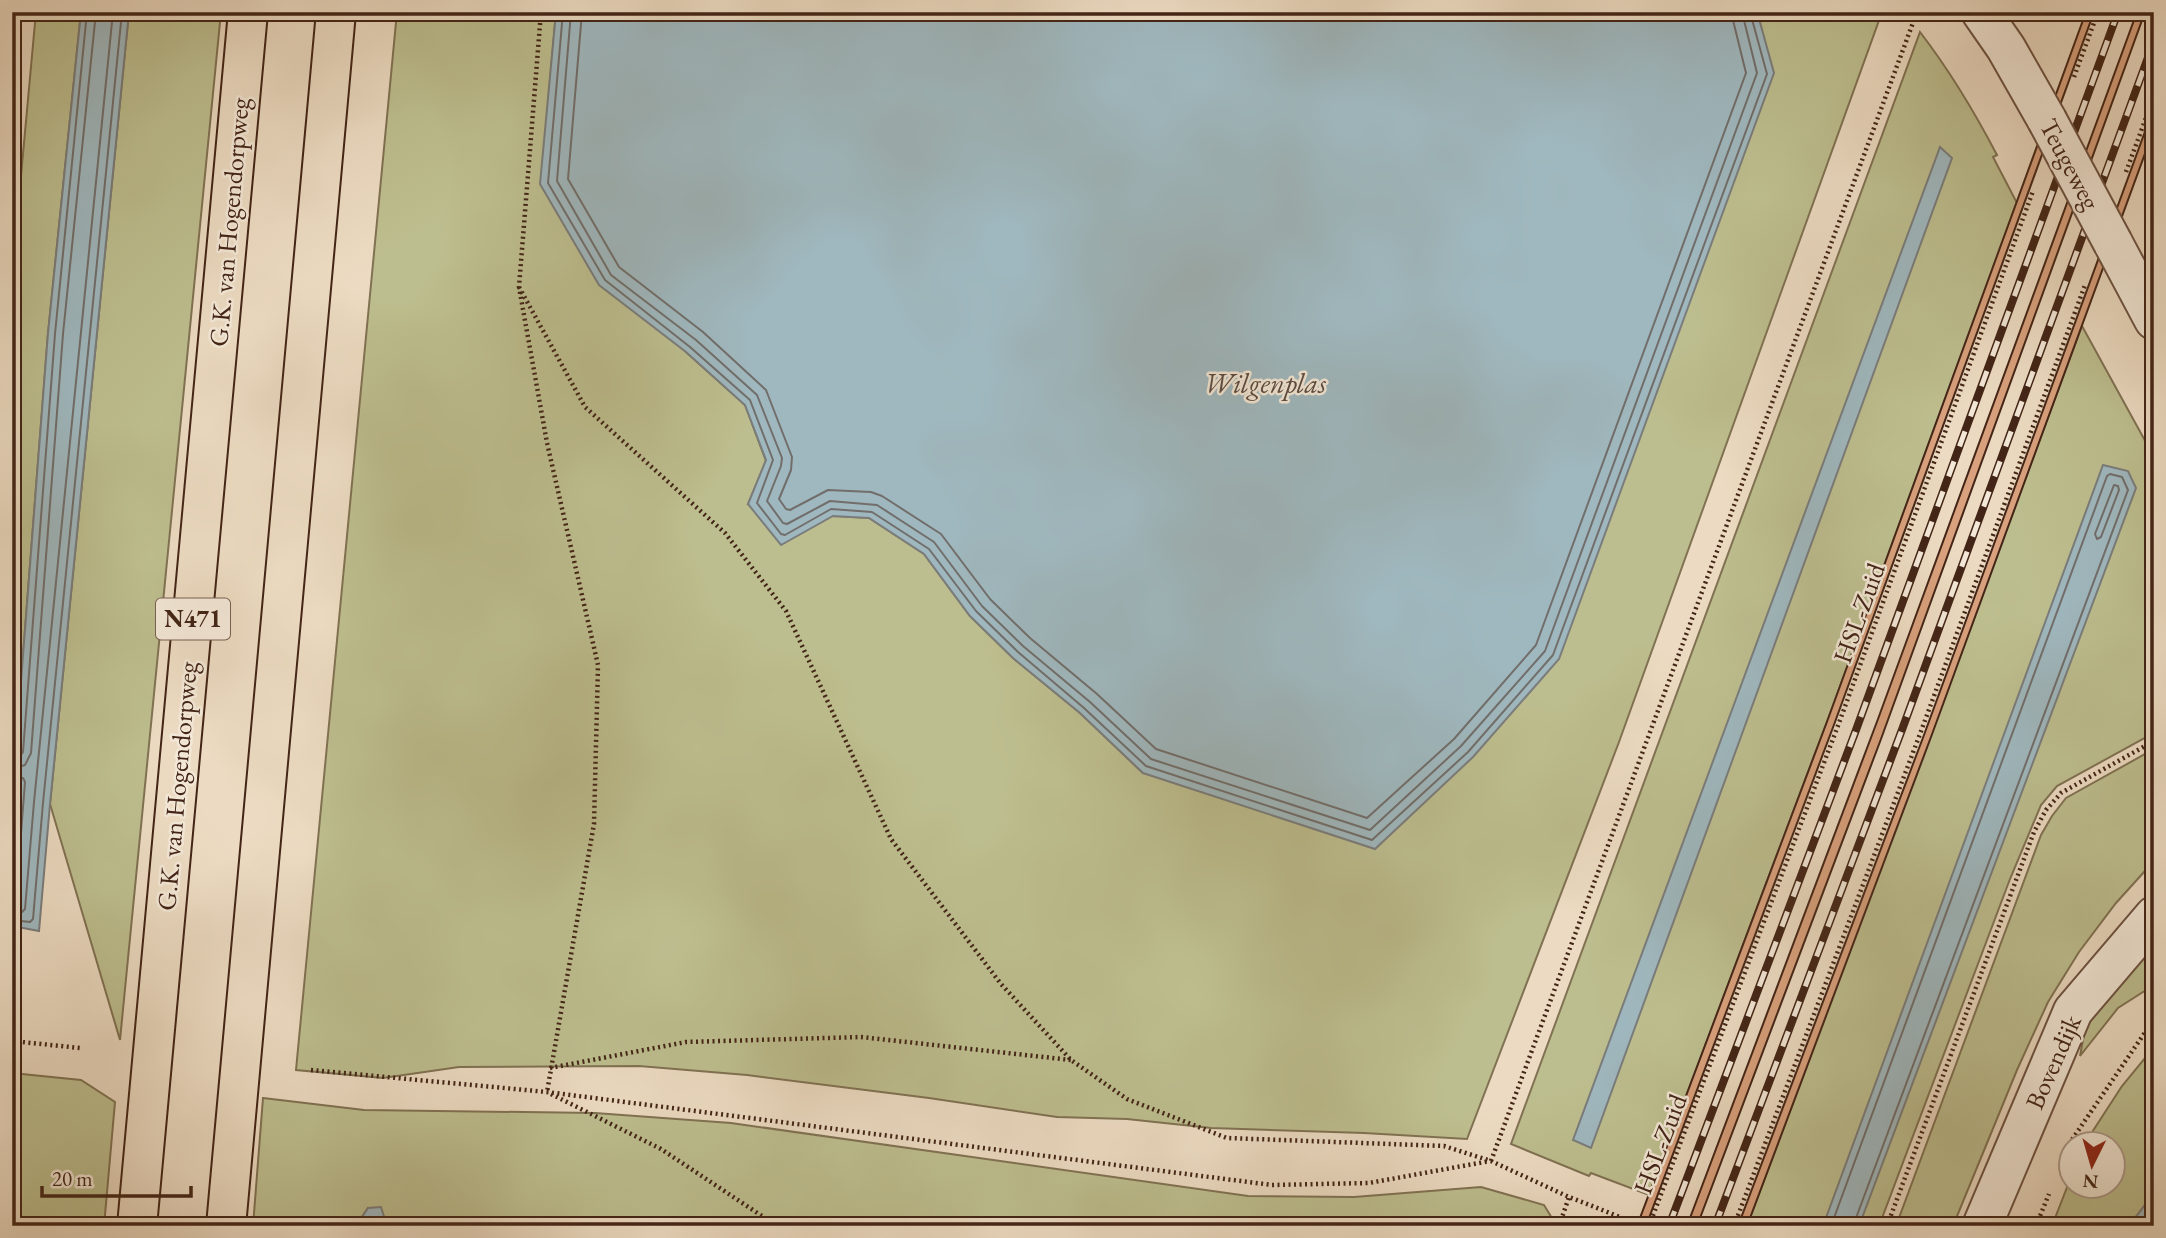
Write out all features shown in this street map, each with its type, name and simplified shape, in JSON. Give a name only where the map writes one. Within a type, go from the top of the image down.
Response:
[{"type":"main road","name":"G.K. van Hogendorpweg","points":[[137,1226],[248,12]]},
{"type":"main road","points":[[226,1226],[336,12]]},
{"type":"street","name":"Teugeweg","points":[[1981,12],[2006,48],[2047,120],[2154,320]]},
{"type":"street","name":"Bovendijk","points":[[1982,1226],[2073,1011],[2154,916]]},
{"type":"path","points":[[541,12],[519,287],[547,443],[598,665],[594,824],[547,1092]]},
{"type":"path","points":[[1491,1161],[1917,12]]},
{"type":"path","points":[[2070,89],[2098,12]]},
{"type":"path","points":[[2122,184],[2154,96]]},
{"type":"path","name":"HSL-Zuid","points":[[1649,1226],[1843,710],[2037,180]]},
{"type":"path","points":[[1734,1226],[2086,285]]},
{"type":"path","points":[[519,287],[585,407],[725,533],[786,611],[891,839],[1001,984],[1072,1060],[1128,1099],[1227,1138],[1444,1146],[1491,1161],[1569,1197],[1641,1225]]},
{"type":"path","points":[[1887,1226],[2034,832],[2046,810],[2061,793],[2154,741]]},
{"type":"path","name":"Bovendijk","points":[[2078,1130],[2148,1028],[2154,1024]]},
{"type":"path","points":[[550,1068],[686,1042],[861,1037],[1072,1060]]},
{"type":"path","points":[[12,1041],[80,1048]]},
{"type":"path","points":[[311,1069],[547,1092],[1272,1185],[1369,1183],[1491,1161]]},
{"type":"path","points":[[547,1092],[661,1149],[777,1226]]},
{"type":"path","points":[[2036,1226],[2050,1190]]},
{"type":"path","points":[[1559,1226],[1569,1197]]},
{"type":"green space","points":[[36,12],[81,12],[48,333],[12,797],[12,274]]},
{"type":"green space","points":[[129,12],[221,12],[120,1040],[50,804]]},
{"type":"green space","points":[[397,12],[556,12],[541,184],[686,352],[745,405],[766,461],[748,504],[833,516],[869,518],[924,554],[970,616],[1013,658],[1080,713],[1143,773],[1758,15],[1755,12],[1882,12],[1619,742],[1467,1139],[1211,1128],[1127,1119],[1057,1117],[747,1075],[639,1066],[459,1067],[383,1078],[296,1070]]},
{"type":"green space","points":[[1920,32],[1979,123],[1997,155],[1993,157],[2017,203],[1828,719],[1649,1195],[1591,1173],[1589,1176],[1511,1144]]},
{"type":"green space","points":[[2082,326],[2154,457],[2154,733],[2057,786],[2041,805],[2010,879],[1879,1226],[1747,1226]]},
{"type":"green space","points":[[2154,749],[2154,861],[2116,903],[2079,952],[2048,1002],[1953,1226],[1896,1226],[2041,835],[2066,798]]},
{"type":"green space","points":[[2154,918],[2154,985],[2118,1008],[2080,1056],[2087,1018]]},
{"type":"green space","points":[[2154,1047],[2154,1193],[2129,1226],[2052,1226],[2062,1200],[2128,1200],[2128,1130],[2093,1130],[2122,1086]]},
{"type":"green space","points":[[12,1073],[81,1080],[115,1102],[104,1226],[12,1226]]},
{"type":"green space","points":[[263,1098],[364,1110],[595,1113],[731,1123],[1248,1196],[1354,1197],[1481,1187],[1544,1205],[1555,1223],[1554,1226],[387,1226],[386,1220],[368,1208],[356,1226],[253,1226]]},
{"type":"water","points":[[81,12],[129,12],[39,931],[12,926],[12,797],[48,333]]},
{"type":"water","name":"Wilgenplas","points":[[556,12],[1755,12],[1774,73],[1559,659],[1473,757],[1375,849],[1143,773],[1080,713],[1013,658],[970,616],[924,554],[869,518],[833,516],[781,545],[748,504],[766,460],[745,405],[686,352],[599,285],[540,184]]},
{"type":"water","points":[[1940,147],[1952,158],[1591,1148],[1573,1140]]},
{"type":"water","points":[[2103,465],[2128,471],[2136,488],[1859,1226],[1823,1226]]},
{"type":"water","points":[[2154,1193],[2154,1226],[2129,1226]]},
{"type":"water","points":[[381,1207],[387,1226],[356,1226],[368,1208]]},
{"type":"building","points":[[2086,12],[2094,12],[1835,722],[1646,1226],[1637,1226],[1828,719]]},
{"type":"building","points":[[2137,12],[2145,12],[1881,739],[1697,1226],[1687,1226],[1878,719]]},
{"type":"building","points":[[2154,107],[2154,129],[1931,737],[1747,1226],[1738,1226],[1924,735]]},
{"type":"railway","points":[[1669,1226],[1856,730],[2118,12]]},
{"type":"railway","points":[[1715,1226],[1903,727],[2154,41]]}]
